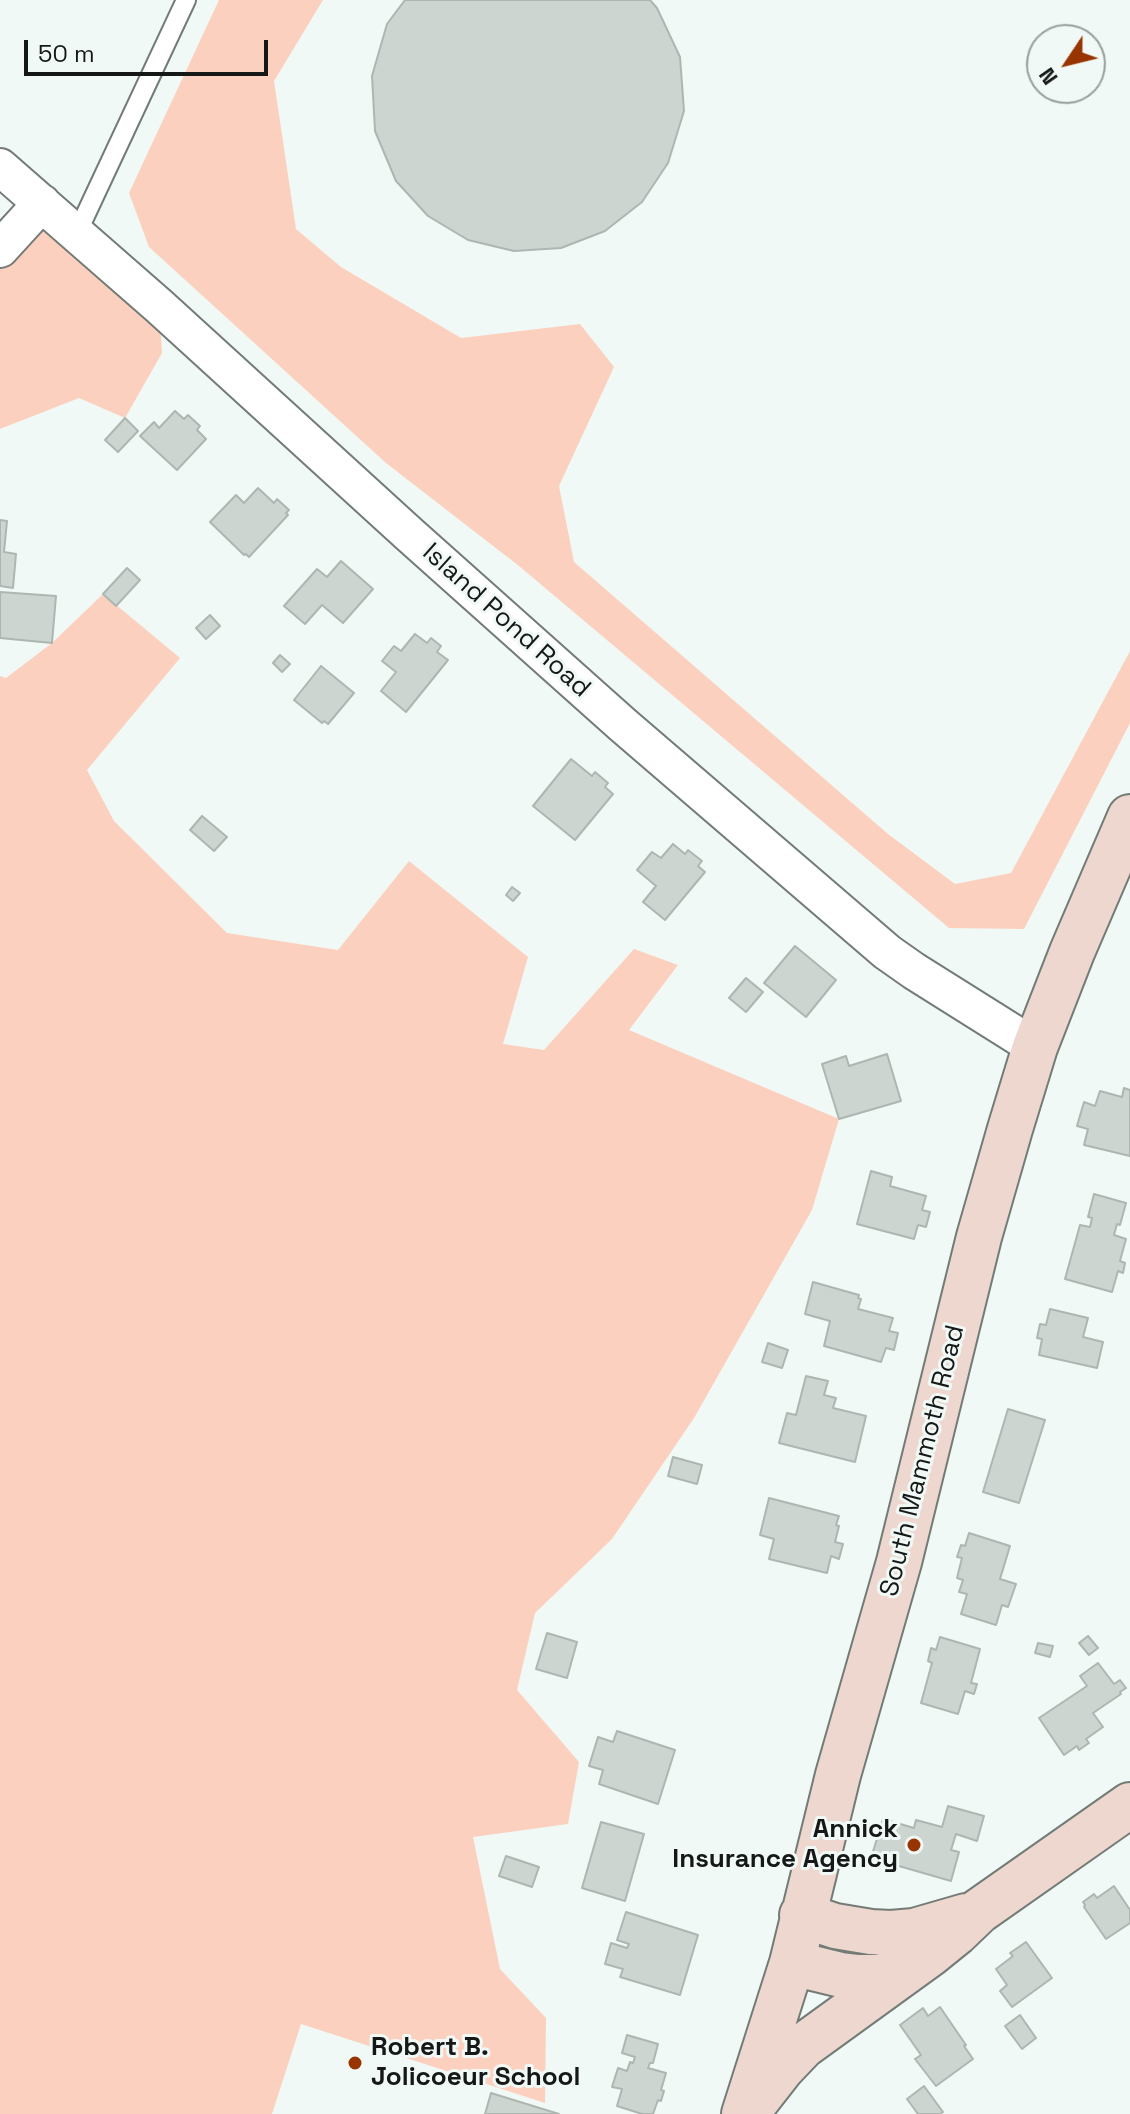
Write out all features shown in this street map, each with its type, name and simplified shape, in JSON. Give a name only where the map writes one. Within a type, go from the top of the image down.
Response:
[{"type":"main road","name":"South Mammoth Road","points":[[745,2114],[792,1963],[838,1775],[899,1562],[979,1237],[1035,1047],[1130,817]]},
{"type":"main road","points":[[745,2114],[803,2046],[904,1973],[979,1911],[1130,1805]]},
{"type":"main road","points":[[802,1915],[835,1926],[891,1933],[922,1929],[979,1911]]},
{"type":"main road","points":[[792,1963],[858,1977],[904,1973]]},
{"type":"street","name":"Island Pond Road","points":[[0,167],[611,715],[887,952],[1035,1047]]},
{"type":"street","points":[[0,249],[42,203]]},
{"type":"lane","points":[[77,233],[186,0]]},
{"type":"shaded area","points":[[219,0],[323,0],[274,81],[296,229],[341,267],[461,338],[580,324],[614,367],[559,486],[574,562],[888,834],[955,884],[1011,873],[1130,651],[1130,723],[1024,929],[949,928],[519,566],[386,463],[149,247],[129,193]]},
{"type":"shaded area","points":[[42,203],[159,306],[162,353],[125,418],[79,398],[0,429],[0,249]]},
{"type":"shaded area","points":[[103,594],[180,658],[87,770],[114,821],[227,933],[338,950],[409,861],[528,957],[503,1044],[544,1050],[634,949],[678,965],[629,1030],[839,1119],[812,1210],[694,1418],[612,1539],[535,1613],[517,1690],[579,1762],[568,1824],[473,1837],[500,1969],[546,2018],[545,2103],[301,2024],[272,2114],[0,2114],[0,676],[6,678],[52,643]]},
{"type":"building","points":[[405,0],[650,0],[657,8],[680,57],[684,111],[668,163],[642,202],[605,231],[561,248],[514,251],[468,240],[428,216],[396,181],[375,131],[372,76],[387,24]]},
{"type":"building","points":[[175,411],[184,419],[188,415],[200,426],[197,430],[206,439],[177,470],[140,436],[154,422],[159,428]]},
{"type":"building","points":[[125,418],[138,431],[118,452],[105,440]]},
{"type":"building","points":[[258,488],[274,503],[277,499],[289,510],[288,515],[249,557],[210,522],[236,495],[244,503]]},
{"type":"building","points":[[0,520],[7,521],[4,552],[16,554],[13,588],[0,586]]},
{"type":"building","points":[[341,561],[373,589],[343,623],[322,605],[305,624],[284,606],[317,569],[327,577]]},
{"type":"building","points":[[127,568],[140,580],[116,606],[103,594]]},
{"type":"building","points":[[0,592],[56,596],[52,643],[0,638]]},
{"type":"building","points":[[210,615],[220,626],[206,639],[196,628]]},
{"type":"building","points":[[415,634],[427,643],[431,638],[441,646],[437,652],[448,660],[406,712],[381,691],[396,672],[382,661],[394,646],[401,651]]},
{"type":"building","points":[[280,655],[290,664],[282,672],[273,663]]},
{"type":"building","points":[[321,666],[354,693],[328,724],[322,723],[294,700]]},
{"type":"building","points":[[571,759],[592,776],[595,772],[608,783],[605,787],[613,794],[575,840],[533,806]]},
{"type":"building","points":[[202,816],[227,837],[214,851],[190,830]]},
{"type":"building","points":[[673,844],[685,854],[688,850],[702,861],[698,866],[705,872],[665,920],[643,902],[656,886],[637,870],[652,852],[661,858]]},
{"type":"building","points":[[512,887],[520,893],[513,901],[506,895]]},
{"type":"building","points":[[795,946],[836,980],[806,1017],[764,983]]},
{"type":"building","points":[[746,978],[763,992],[746,1012],[729,998]]},
{"type":"building","points":[[887,1054],[901,1101],[839,1119],[822,1064],[846,1056],[849,1066]]},
{"type":"building","points":[[1124,1088],[1130,1090],[1130,1156],[1084,1145],[1088,1129],[1077,1126],[1084,1102],[1095,1106],[1100,1091],[1122,1097]]},
{"type":"building","points":[[871,1171],[892,1177],[890,1186],[926,1196],[922,1210],[930,1212],[926,1227],[918,1225],[914,1239],[857,1224]]},
{"type":"building","points":[[1094,1194],[1126,1203],[1114,1235],[1126,1239],[1120,1261],[1125,1263],[1123,1273],[1118,1271],[1112,1292],[1065,1279],[1080,1225],[1090,1227],[1092,1218],[1088,1217]]},
{"type":"building","points":[[813,1282],[859,1295],[858,1309],[893,1318],[889,1331],[898,1333],[894,1350],[886,1348],[881,1362],[824,1346],[830,1321],[805,1314]]},
{"type":"building","points":[[1050,1309],[1088,1318],[1083,1337],[1103,1342],[1097,1368],[1039,1355],[1042,1339],[1037,1338],[1040,1324],[1046,1325]]},
{"type":"building","points":[[768,1343],[788,1350],[782,1368],[762,1362]]},
{"type":"building","points":[[806,1376],[828,1381],[824,1395],[836,1398],[833,1408],[866,1416],[855,1462],[779,1443],[787,1413],[796,1415]]},
{"type":"building","points":[[1008,1409],[1045,1420],[1019,1503],[983,1492]]},
{"type":"building","points":[[673,1457],[702,1465],[697,1484],[668,1476]]},
{"type":"building","points":[[769,1498],[839,1516],[835,1542],[843,1544],[839,1559],[831,1556],[827,1573],[769,1559],[774,1539],[760,1535]]},
{"type":"building","points":[[969,1533],[1010,1546],[1000,1579],[1016,1584],[1008,1607],[1002,1605],[996,1625],[961,1614],[967,1594],[959,1592],[963,1580],[957,1578],[962,1558],[957,1557]]},
{"type":"building","points":[[547,1633],[577,1642],[567,1678],[536,1669]]},
{"type":"building","points":[[1088,1636],[1098,1648],[1089,1655],[1079,1643]]},
{"type":"building","points":[[940,1637],[980,1649],[971,1683],[977,1684],[974,1694],[965,1691],[958,1714],[921,1703],[932,1663],[928,1661],[931,1648],[936,1650]]},
{"type":"building","points":[[1038,1643],[1053,1646],[1050,1657],[1035,1653]]},
{"type":"building","points":[[1098,1663],[1114,1684],[1120,1680],[1126,1688],[1093,1713],[1103,1727],[1086,1739],[1089,1743],[1079,1750],[1077,1746],[1064,1755],[1039,1718],[1087,1686],[1080,1676]]},
{"type":"building","points":[[617,1731],[675,1750],[658,1804],[599,1784],[603,1770],[589,1766],[598,1737],[613,1742]]},
{"type":"building","name":"Annick Insurance Agency","points":[[948,1806],[984,1816],[977,1841],[956,1834],[951,1850],[959,1852],[951,1881],[871,1858],[883,1819],[914,1828],[916,1820],[942,1827]]},
{"type":"building","points":[[601,1822],[644,1834],[625,1901],[582,1888]]},
{"type":"building","points":[[506,1856],[539,1867],[532,1887],[499,1876]]},
{"type":"building","points":[[1114,1886],[1130,1910],[1130,1923],[1106,1939],[1083,1902],[1094,1894],[1097,1898]]},
{"type":"building","points":[[626,1912],[698,1935],[680,1995],[620,1977],[623,1969],[605,1964],[611,1943],[627,1948],[629,1944],[617,1940]]},
{"type":"building","points":[[1026,1942],[1052,1978],[1012,2007],[1000,1991],[1007,1985],[996,1969],[1013,1956],[1010,1953]]},
{"type":"building","points":[[940,2007],[973,2059],[936,2086],[915,2059],[921,2055],[900,2025],[923,2008],[928,2016]]},
{"type":"building","points":[[1020,2015],[1036,2038],[1022,2049],[1005,2026]]},
{"type":"building","points":[[627,2035],[658,2044],[653,2063],[648,2068],[666,2073],[661,2101],[658,2100],[653,2114],[617,2106],[622,2089],[612,2087],[618,2068],[627,2071],[635,2057],[622,2053]]},
{"type":"building","points":[[924,2086],[943,2112],[940,2114],[918,2114],[907,2099]]},
{"type":"building","points":[[491,2093],[559,2114],[485,2114]]},
{"type":"place","name":"Annick Insurance Agency","points":[[914,1845]]},
{"type":"place","name":"Robert B. Jolicoeur School","points":[[355,2063]]}]
